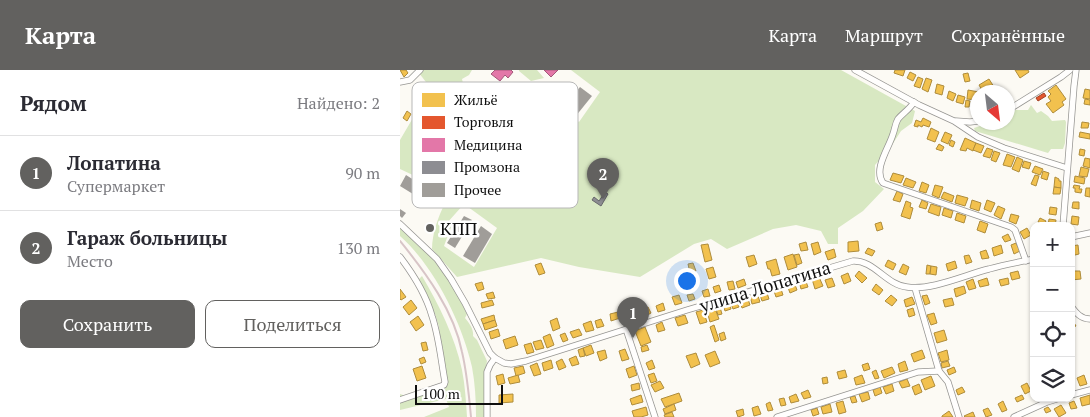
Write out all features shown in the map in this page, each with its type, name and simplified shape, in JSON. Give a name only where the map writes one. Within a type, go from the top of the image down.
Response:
[{"type":"street","points":[[400,82],[410,80],[420,70]]},
{"type":"street","points":[[855,70],[954,121],[978,137],[1004,148],[1067,168]]},
{"type":"street","points":[[1015,106],[1070,70]]},
{"type":"street","points":[[1063,222],[1076,70]]},
{"type":"street","points":[[914,102],[896,122],[879,172],[882,182],[1011,227],[1015,230],[1026,261]]},
{"type":"street","points":[[954,121],[970,122]]},
{"type":"street","points":[[400,224],[437,258],[452,279],[490,353],[495,358],[488,372],[488,417]]},
{"type":"street","points":[[1075,236],[1090,233]]},
{"type":"street","points":[[400,257],[423,293],[432,314],[445,382],[444,385],[400,400]]},
{"type":"street","name":"улица Лопатина","points":[[495,358],[504,363],[518,363],[853,261],[864,262],[897,285],[915,288],[1030,260]]},
{"type":"street","points":[[915,288],[939,370],[948,382],[959,417]]},
{"type":"street","points":[[1075,312],[1085,319],[1090,319]]},
{"type":"street","points":[[626,329],[655,417]]},
{"type":"street","points":[[777,417],[918,372],[939,370]]},
{"type":"street","points":[[1075,394],[1090,390]]},
{"type":"street","points":[[1014,417],[1047,402]]},
{"type":"green space","points":[[423,70],[472,70],[469,75],[462,79],[463,82],[426,82],[419,73]]},
{"type":"green space","points":[[519,70],[537,70],[544,78],[531,81]]},
{"type":"green space","points":[[571,70],[841,70],[915,111],[912,123],[901,131],[890,148],[875,165],[875,182],[884,189],[863,211],[838,228],[838,244],[828,244],[821,231],[796,225],[773,229],[727,249],[711,239],[694,244],[640,277],[579,267],[541,258],[457,277],[432,249],[433,237],[443,208],[460,208],[447,223],[451,227],[444,246],[474,267],[497,228],[470,208],[578,208],[579,122],[600,92]]},
{"type":"green space","points":[[1031,105],[1037,113],[1041,111],[1052,121],[1065,120],[1065,143],[1063,149],[1051,149],[1048,153],[975,131],[1015,130],[1015,110],[1028,110]]},
{"type":"green space","points":[[412,120],[412,175],[400,169],[400,140]]},
{"type":"green space","points":[[400,226],[429,254],[450,280],[467,314],[465,318],[471,326],[473,336],[477,340],[487,361],[485,371],[485,417],[476,417],[472,367],[454,314],[424,263],[400,236]]},
{"type":"green space","points":[[422,276],[451,333],[455,345],[463,376],[467,417],[424,417],[449,407],[446,399],[400,410],[400,394],[406,396],[447,382],[440,347],[439,327],[435,314],[420,285],[419,279]]},
{"type":"building: Жильё","points":[[400,70],[406,70],[408,73],[404,77]]},
{"type":"building: Жильё","points":[[895,70],[905,70],[903,76],[894,73]]},
{"type":"building: Жильё","points":[[1015,70],[1028,70],[1029,72],[1020,78]]},
{"type":"building: Жильё","points":[[910,72],[916,75],[913,81],[907,78]]},
{"type":"building: Жильё","points":[[968,73],[970,81],[965,82],[963,74]]},
{"type":"building: Жильё","points":[[918,77],[923,79],[920,88],[914,86]]},
{"type":"building: Жильё","points":[[926,78],[932,80],[928,92],[922,89]]},
{"type":"building: Жильё","points":[[989,79],[993,85],[979,85]]},
{"type":"building: Жильё","points":[[937,84],[944,86],[942,95],[935,93]]},
{"type":"building: Жильё","points":[[1056,85],[1066,99],[1062,102],[1064,105],[1053,113],[1046,104],[1051,101],[1048,97],[1051,94],[1048,91]]},
{"type":"building: Жильё","points":[[1085,89],[1090,90],[1090,99],[1083,98]]},
{"type":"building: Жильё","points":[[968,90],[970,90],[970,99],[967,99]]},
{"type":"building: Жильё","points":[[949,91],[956,94],[953,101],[947,98]]},
{"type":"building: Жильё","points":[[958,95],[965,97],[963,104],[956,102]]},
{"type":"building: Жильё","points":[[1085,99],[1090,100],[1090,105],[1084,104]]},
{"type":"building: Жильё","points":[[966,100],[970,101],[969,107],[965,107]]},
{"type":"building: Жильё","points":[[407,111],[411,114],[407,121],[403,118]]},
{"type":"building: Жильё","points":[[923,118],[931,122],[929,127],[923,125],[922,127],[914,126],[916,120],[921,122]]},
{"type":"building: Жильё","points":[[1082,122],[1089,123],[1088,128],[1081,128]]},
{"type":"building: Жильё","points":[[931,128],[939,132],[935,142],[927,139]]},
{"type":"building: Жильё","points":[[945,132],[952,135],[948,144],[941,141]]},
{"type":"building: Жильё","points":[[1080,132],[1090,134],[1090,139],[1079,137]]},
{"type":"building: Жильё","points":[[965,138],[976,143],[973,151],[967,148],[966,151],[960,150]]},
{"type":"building: Жильё","points":[[951,140],[955,142],[953,147],[949,145]]},
{"type":"building: Жильё","points":[[976,143],[984,146],[981,153],[973,150]]},
{"type":"building: Жильё","points":[[939,144],[944,147],[942,151],[936,149]]},
{"type":"building: Жильё","points":[[987,148],[993,150],[990,158],[983,156]]},
{"type":"building: Жильё","points":[[1080,149],[1085,150],[1084,156],[1079,155]]},
{"type":"building: Жильё","points":[[994,151],[1000,153],[996,162],[991,160]]},
{"type":"building: Жильё","points":[[1007,154],[1015,157],[1011,167],[1003,165]]},
{"type":"building: Жильё","points":[[1017,157],[1023,160],[1019,172],[1012,169]]},
{"type":"building: Жильё","points":[[1085,158],[1090,159],[1090,168],[1083,166]]},
{"type":"building: Жильё","points":[[1024,161],[1031,163],[1029,169],[1022,167]]},
{"type":"building: Жильё","points":[[1035,166],[1043,169],[1040,175],[1032,172]]},
{"type":"building: Жильё","points":[[1081,167],[1089,169],[1087,177],[1079,176]]},
{"type":"building: Жильё","points":[[1043,171],[1049,173],[1047,180],[1041,178]]},
{"type":"building: Жильё","points":[[893,173],[904,176],[901,183],[890,180]]},
{"type":"building: Жильё","points":[[1035,175],[1039,176],[1036,186],[1031,184]]},
{"type":"building: Жильё","points":[[1075,176],[1085,178],[1084,184],[1074,182]]},
{"type":"building: Жильё","points":[[1055,177],[1061,181],[1061,188],[1054,187]]},
{"type":"building: Жильё","points":[[906,178],[916,182],[913,188],[903,185]]},
{"type":"building: Жильё","points":[[922,182],[929,185],[926,193],[919,191]]},
{"type":"building: Жильё","points":[[935,185],[943,187],[939,198],[932,195]]},
{"type":"building: Жильё","points":[[1074,185],[1080,186],[1079,189],[1082,189],[1081,193],[1075,192]]},
{"type":"building: Жильё","points":[[1054,187],[1061,188],[1060,194],[1053,194]]},
{"type":"building: Жильё","points":[[1086,188],[1090,188],[1090,197],[1085,196]]},
{"type":"building: Жильё","points":[[897,191],[903,194],[900,202],[893,200]]},
{"type":"building: Жильё","points":[[944,192],[954,196],[952,202],[941,198]]},
{"type":"building: Жильё","points":[[957,195],[968,198],[965,206],[955,203]]},
{"type":"building: Жильё","points":[[922,200],[928,203],[926,209],[919,207]]},
{"type":"building: Жильё","points":[[972,200],[981,203],[979,211],[970,208]]},
{"type":"building: Жильё","points":[[987,200],[995,203],[991,212],[984,209]]},
{"type":"building: Жильё","points":[[906,201],[911,203],[910,207],[913,208],[910,219],[901,216]]},
{"type":"building: Жильё","points":[[1073,202],[1079,202],[1079,209],[1072,208]]},
{"type":"building: Жильё","points":[[931,204],[941,207],[939,216],[928,212]]},
{"type":"building: Жильё","points":[[998,206],[1005,209],[1001,219],[994,215]]},
{"type":"building: Жильё","points":[[1050,207],[1057,208],[1056,215],[1049,214]]},
{"type":"building: Жильё","points":[[944,208],[953,211],[951,218],[942,215]]},
{"type":"building: Жильё","points":[[957,213],[966,216],[964,223],[955,220]]},
{"type":"building: Жильё","points":[[1011,214],[1019,216],[1016,224],[1009,221]]},
{"type":"building: Жильё","points":[[1072,216],[1079,217],[1078,225],[1075,225],[1075,222],[1071,222]]},
{"type":"building: Жильё","points":[[1040,218],[1046,221],[1045,222],[1038,222]]},
{"type":"building: Жильё","points":[[1049,219],[1056,220],[1056,222],[1049,222]]},
{"type":"building: Жильё","points":[[980,221],[988,224],[985,233],[977,230]]},
{"type":"building: Жильё","points":[[881,222],[883,229],[877,231],[875,224]]},
{"type":"building: Жильё","points":[[1027,228],[1030,236],[1024,239],[1020,232]]},
{"type":"building: Жильё","points":[[1008,234],[1011,240],[1005,242],[1002,237]]},
{"type":"building: Жильё","points":[[858,241],[859,251],[848,252],[848,242]]},
{"type":"building: Жильё","points":[[806,242],[808,250],[801,251],[799,244]]},
{"type":"building: Жильё","points":[[818,242],[821,252],[814,255],[811,244]]},
{"type":"building: Жильё","points":[[1016,243],[1020,251],[1014,254],[1011,245]]},
{"type":"building: Жильё","points":[[708,244],[712,260],[705,262],[701,245]]},
{"type":"building: Жильё","points":[[1001,245],[1003,253],[994,256],[992,248]]},
{"type":"building: Жильё","points":[[1075,245],[1078,245],[1079,254],[1075,255]]},
{"type":"building: Жильё","points":[[868,248],[875,251],[872,256],[865,253]]},
{"type":"building: Жильё","points":[[834,249],[836,257],[828,260],[825,252]]},
{"type":"building: Жильё","points":[[986,250],[989,258],[982,259],[980,252]]},
{"type":"building: Жильё","points":[[793,254],[797,267],[788,270],[784,257]]},
{"type":"building: Жильё","points":[[799,254],[802,263],[797,265],[794,255]]},
{"type":"building: Жильё","points":[[754,255],[757,264],[749,267],[746,257]]},
{"type":"building: Жильё","points":[[969,255],[972,262],[966,264],[964,256]]},
{"type":"building: Жильё","points":[[776,259],[780,274],[772,276],[766,262]]},
{"type":"building: Жильё","points":[[888,260],[896,264],[893,270],[885,266]]},
{"type":"building: Жильё","points":[[955,261],[957,268],[948,271],[946,264]]},
{"type":"building: Жильё","points":[[541,263],[545,273],[539,275],[535,265]]},
{"type":"building: Жильё","points":[[693,263],[696,271],[690,273],[688,264]]},
{"type":"building: Жильё","points":[[903,264],[909,267],[906,275],[899,272]]},
{"type":"building: Жильё","points":[[927,265],[931,266],[930,274],[926,274]]},
{"type":"building: Жильё","points":[[931,266],[937,267],[936,275],[930,274]]},
{"type":"building: Жильё","points":[[713,267],[716,277],[709,279],[706,269]]},
{"type":"building: Жильё","points":[[859,271],[867,278],[862,283],[855,276]]},
{"type":"building: Жильё","points":[[1018,271],[1020,278],[1012,280],[1010,273]]},
{"type":"building: Жильё","points":[[1075,271],[1080,271],[1081,279],[1075,280]]},
{"type":"building: Жильё","points":[[848,273],[851,281],[844,284],[841,276]]},
{"type":"building: Жильё","points":[[819,277],[823,286],[815,289],[812,279]]},
{"type":"building: Жильё","points":[[832,278],[835,286],[828,288],[825,280]]},
{"type":"building: Жильё","points":[[987,278],[989,285],[980,287],[978,281]]},
{"type":"building: Жильё","points":[[1008,278],[1009,284],[1001,286],[999,280]]},
{"type":"building: Жильё","points":[[744,279],[746,285],[738,288],[736,282]]},
{"type":"building: Жильё","points":[[805,279],[808,287],[801,289],[799,281]]},
{"type":"building: Жильё","points":[[973,279],[976,288],[969,290],[966,282]]},
{"type":"building: Жильё","points":[[733,281],[735,289],[729,290],[727,282]]},
{"type":"building: Жильё","points":[[482,282],[484,289],[478,291],[475,284]]},
{"type":"building: Жильё","points":[[794,282],[797,290],[790,293],[787,285]]},
{"type":"building: Жильё","points":[[876,284],[883,290],[879,295],[872,290]]},
{"type":"building: Жильё","points":[[719,285],[721,291],[715,293],[713,287]]},
{"type":"building: Жильё","points":[[780,286],[783,295],[776,297],[773,288]]},
{"type":"building: Жильё","points":[[964,286],[966,293],[956,297],[954,289]]},
{"type":"building: Жильё","points":[[400,289],[406,297],[401,300],[400,299]]},
{"type":"building: Жильё","points":[[708,289],[710,296],[704,297],[702,291]]},
{"type":"building: Жильё","points":[[766,290],[769,299],[762,301],[759,292]]},
{"type":"building: Жильё","points":[[493,292],[495,298],[488,299],[486,294]]},
{"type":"building: Жильё","points":[[757,293],[760,302],[752,304],[750,295]]},
{"type":"building: Жильё","points":[[693,294],[695,299],[689,301],[687,295]]},
{"type":"building: Жильё","points":[[679,295],[682,303],[675,305],[672,297]]},
{"type":"building: Жильё","points":[[891,295],[897,300],[892,306],[885,301]]},
{"type":"building: Жильё","points":[[927,295],[930,303],[925,305],[922,296]]},
{"type":"building: Жильё","points":[[747,296],[750,305],[742,308],[739,298]]},
{"type":"building: Жильё","points":[[912,297],[915,304],[906,307],[904,300]]},
{"type":"building: Жильё","points":[[952,298],[954,305],[945,307],[943,300]]},
{"type":"building: Жильё","points":[[411,300],[417,308],[409,315],[403,307]]},
{"type":"building: Жильё","points":[[492,300],[494,305],[482,308],[481,303]]},
{"type":"building: Жильё","points":[[736,300],[739,307],[733,309],[730,302]]},
{"type":"building: Жильё","points":[[729,302],[731,309],[725,311],[723,304]]},
{"type":"building: Жильё","points":[[663,303],[665,310],[658,312],[656,306]]},
{"type":"building: Жильё","points":[[719,304],[722,314],[718,315],[715,306]]},
{"type":"building: Жильё","points":[[714,306],[719,319],[710,322],[706,308]]},
{"type":"building: Жильё","points":[[648,307],[651,313],[646,316],[644,309]]},
{"type":"building: Жильё","points":[[913,308],[915,315],[909,317],[907,310]]},
{"type":"building: Жильё","points":[[626,309],[628,318],[621,319],[619,310]]},
{"type":"building: Жильё","points":[[703,310],[707,322],[700,324],[696,312]]},
{"type":"building: Жильё","points":[[636,311],[638,318],[631,320],[629,313]]},
{"type":"building: Жильё","points":[[618,312],[620,318],[611,321],[610,314]]},
{"type":"building: Жильё","points":[[934,313],[937,323],[931,325],[927,315]]},
{"type":"building: Жильё","points":[[494,315],[495,320],[483,324],[481,319]]},
{"type":"building: Жильё","points":[[685,315],[688,323],[678,326],[675,318]]},
{"type":"building: Жильё","points":[[418,316],[424,325],[416,331],[410,322]]},
{"type":"building: Жильё","points":[[557,318],[560,328],[553,331],[550,321]]},
{"type":"building: Жильё","points":[[601,319],[604,326],[597,328],[595,321]]},
{"type":"building: Жильё","points":[[495,320],[497,326],[485,330],[483,324]]},
{"type":"building: Жильё","points":[[591,321],[594,330],[586,332],[583,324]]},
{"type":"building: Жильё","points":[[662,322],[665,330],[658,332],[656,325]]},
{"type":"building: Жильё","points":[[714,325],[719,340],[715,342],[710,327]]},
{"type":"building: Жильё","points":[[645,327],[651,342],[641,346],[635,331]]},
{"type":"building: Жильё","points":[[498,329],[500,336],[491,339],[489,332]]},
{"type":"building: Жильё","points":[[579,329],[582,335],[573,338],[570,332]]},
{"type":"building: Жильё","points":[[944,330],[947,340],[937,343],[934,333]]},
{"type":"building: Жильё","points":[[724,332],[726,339],[721,341],[719,334]]},
{"type":"building: Жильё","points":[[565,333],[568,340],[563,342],[560,335]]},
{"type":"building: Жильё","points":[[550,334],[554,345],[547,348],[543,337]]},
{"type":"building: Жильё","points":[[515,336],[518,345],[506,349],[503,340]]},
{"type":"building: Жильё","points":[[541,340],[544,348],[536,350],[533,342]]},
{"type":"building: Жильё","points":[[426,342],[428,350],[423,351],[421,343]]},
{"type":"building: Жильё","points":[[531,343],[534,352],[527,354],[524,345]]},
{"type":"building: Жильё","points":[[591,345],[594,353],[586,356],[583,348]]},
{"type":"building: Жильё","points":[[647,345],[649,350],[642,352],[641,347]]},
{"type":"building: Жильё","points":[[583,348],[585,356],[580,357],[578,350]]},
{"type":"building: Жильё","points":[[625,349],[629,359],[622,361],[619,351]]},
{"type":"building: Жильё","points":[[605,350],[607,358],[600,361],[597,352]]},
{"type":"building: Жильё","points":[[922,350],[925,358],[914,362],[911,354]]},
{"type":"building: Жильё","points":[[947,350],[949,360],[941,362],[938,353]]},
{"type":"building: Жильё","points":[[715,351],[720,363],[710,367],[705,355]]},
{"type":"building: Жильё","points":[[696,353],[700,364],[691,368],[686,356]]},
{"type":"building: Жильё","points":[[576,356],[579,364],[572,366],[569,359]]},
{"type":"building: Жильё","points":[[424,357],[426,362],[421,364],[419,359]]},
{"type":"building: Жильё","points":[[562,359],[566,367],[559,370],[556,362]]},
{"type":"building: Жильё","points":[[551,360],[553,368],[544,371],[542,363]]},
{"type":"building: Жильё","points":[[652,360],[655,368],[649,370],[646,363]]},
{"type":"building: Жильё","points":[[905,361],[908,370],[900,372],[898,364]]},
{"type":"building: Жильё","points":[[948,361],[950,366],[942,368],[941,363]]},
{"type":"building: Жильё","points":[[537,363],[541,374],[534,376],[530,366]]},
{"type":"building: Жильё","points":[[868,363],[870,369],[864,371],[862,365]]},
{"type":"building: Жильё","points":[[422,366],[426,378],[417,381],[413,369]]},
{"type":"building: Жильё","points":[[523,366],[525,373],[516,376],[514,368]]},
{"type":"building: Жильё","points":[[634,366],[637,375],[629,378],[626,369]]},
{"type":"building: Жильё","points":[[892,367],[895,373],[884,378],[881,371]]},
{"type":"building: Жильё","points":[[954,367],[956,372],[949,375],[947,370]]},
{"type":"building: Жильё","points":[[845,370],[847,377],[839,379],[837,372]]},
{"type":"building: Жильё","points":[[876,370],[879,378],[875,379],[872,372]]},
{"type":"building: Жильё","points":[[654,373],[657,381],[651,383],[648,375]]},
{"type":"building: Жильё","points":[[503,374],[505,383],[498,385],[496,376]]},
{"type":"building: Жильё","points":[[518,375],[520,382],[510,384],[508,378]]},
{"type":"building: Жильё","points":[[862,375],[865,383],[856,385],[854,378]]},
{"type":"building: Жильё","points":[[1084,375],[1087,384],[1080,386],[1077,378]]},
{"type":"building: Жильё","points":[[931,376],[935,386],[925,390],[921,380]]},
{"type":"building: Жильё","points":[[827,377],[828,383],[823,384],[822,378]]},
{"type":"building: Жильё","points":[[907,379],[910,386],[902,388],[899,382]]},
{"type":"building: Жильё","points":[[660,381],[664,388],[655,392],[651,385]]},
{"type":"building: Жильё","points":[[639,383],[640,389],[632,391],[631,385]]},
{"type":"building: Жильё","points":[[1027,383],[1030,392],[1025,394],[1021,386]]},
{"type":"building: Жильё","points":[[892,384],[894,391],[886,394],[883,387]]},
{"type":"building: Жильё","points":[[919,384],[922,392],[915,395],[912,387]]},
{"type":"building: Жильё","points":[[880,387],[882,393],[875,396],[873,390]]},
{"type":"building: Жильё","points":[[962,387],[965,392],[958,395],[956,390]]},
{"type":"building: Жильё","points":[[808,390],[811,397],[804,399],[801,393]]},
{"type":"building: Жильё","points":[[868,392],[870,399],[862,402],[859,394]]},
{"type":"building: Жильё","points":[[679,393],[682,401],[665,407],[661,399]]},
{"type":"building: Жильё","points":[[513,394],[513,402],[499,403],[499,395]]},
{"type":"building: Жильё","points":[[796,394],[799,401],[791,403],[789,397]]},
{"type":"building: Жильё","points":[[641,395],[643,402],[632,405],[630,399]]},
{"type":"building: Жильё","points":[[1022,395],[1024,399],[1017,402],[1015,398]]},
{"type":"building: Жильё","points":[[1090,395],[1090,404],[1082,406],[1080,398]]},
{"type":"building: Жильё","points":[[855,396],[857,402],[852,403],[850,397]]},
{"type":"building: Жильё","points":[[784,398],[786,405],[781,406],[779,399]]},
{"type":"building: Жильё","points":[[843,401],[846,412],[839,414],[836,403]]},
{"type":"building: Жильё","points":[[1003,401],[1007,410],[1002,412],[998,404]]},
{"type":"building: Жильё","points":[[770,402],[773,410],[768,411],[766,404]]},
{"type":"building: Жильё","points":[[1074,402],[1077,408],[1071,409],[1069,403]]},
{"type":"building: Жильё","points":[[674,404],[676,410],[665,414],[663,409]]},
{"type":"building: Жильё","points":[[830,404],[832,412],[823,414],[821,407]]},
{"type":"building: Жильё","points":[[1061,405],[1066,413],[1059,417],[1054,409]]},
{"type":"building: Жильё","points":[[758,406],[761,414],[754,416],[752,408]]},
{"type":"building: Жильё","points":[[646,407],[648,415],[634,417],[632,411]]},
{"type":"building: Жильё","points":[[1048,407],[1051,411],[1046,413],[1044,409]]},
{"type":"building: Жильё","points":[[817,408],[819,414],[813,416],[811,410]]},
{"type":"building: Жильё","points":[[988,408],[992,415],[986,417],[983,410]]},
{"type":"building: Жильё","points":[[743,409],[744,415],[738,417],[736,411]]},
{"type":"building: Жильё","points":[[949,411],[953,417],[942,417],[942,416]]},
{"type":"building: Жильё","points":[[672,412],[674,417],[665,417],[664,415]]},
{"type":"building: Жильё","points":[[973,412],[975,417],[964,416]]},
{"type":"building: Торговля","points":[[1044,93],[1046,96],[1038,101],[1036,98]]},
{"type":"building: Медицина","points":[[495,70],[511,70],[513,72],[508,78],[505,75],[500,81],[491,74]]},
{"type":"building: Медицина","points":[[544,70],[558,70],[551,77]]},
{"type":"building: Промзона","points":[[605,192],[608,194],[601,206],[592,200],[594,197],[599,201]]},
{"type":"building: Прочее","points":[[580,87],[592,96],[578,113],[578,90]]},
{"type":"building: Прочее","points":[[406,175],[412,179],[412,193],[400,186]]},
{"type":"building: Прочее","points":[[400,209],[406,213],[402,218],[400,216]]},
{"type":"building: Прочее","points":[[464,216],[472,220],[455,248],[447,243]]},
{"type":"building: Прочее","points":[[481,226],[492,234],[475,263],[463,256]]},
{"type":"railway","points":[[400,241],[429,279],[453,322],[464,360],[471,417]]},
{"type":"place","name":"Гараж больницы","points":[[603,199]]},
{"type":"place","name":"КПП","points":[[430,228]]},
{"type":"place","name":"Лопатина","points":[[633,338]]}]
